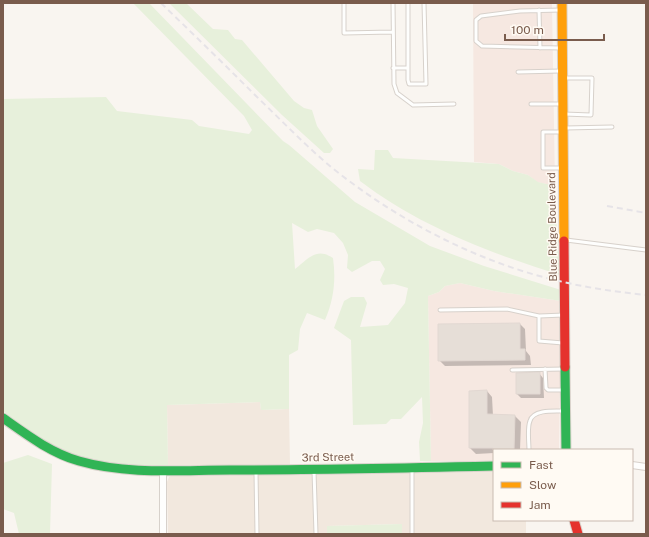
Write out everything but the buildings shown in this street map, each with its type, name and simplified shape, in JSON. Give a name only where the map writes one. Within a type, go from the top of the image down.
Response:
[{"type":"street","name":"Blue Ridge Boulevard","points":[[562,6],[566,449]]},
{"type":"street","name":"3rd Street","points":[[3,418],[38,442],[62,455],[77,461],[113,469],[256,470],[493,466]]},
{"type":"street","points":[[633,466],[646,467]]},
{"type":"street","points":[[163,470],[163,534]]},
{"type":"street","points":[[574,521],[578,534]]},
{"type":"lane","points":[[344,3],[344,33],[392,32]]},
{"type":"lane","points":[[393,3],[393,68],[394,84],[398,93],[413,105],[454,104]]},
{"type":"lane","points":[[408,3],[408,80],[409,84],[426,84],[424,3]]},
{"type":"lane","points":[[562,6],[481,16],[476,20],[476,41],[482,46],[562,48]]},
{"type":"lane","points":[[539,10],[540,48]]},
{"type":"lane","points":[[393,68],[408,68]]},
{"type":"lane","points":[[518,72],[562,74],[592,78],[591,114],[563,114]]},
{"type":"lane","points":[[531,104],[563,104]]},
{"type":"lane","points":[[563,168],[543,168],[543,132],[612,127]]},
{"type":"lane","points":[[564,240],[646,250]]},
{"type":"lane","points":[[440,310],[507,309],[539,316],[565,315]]},
{"type":"lane","points":[[539,316],[539,341],[565,343]]},
{"type":"lane","points":[[545,369],[546,388],[548,390],[566,390]]},
{"type":"lane","points":[[512,370],[566,369]]},
{"type":"lane","points":[[529,449],[530,421],[532,416],[539,413],[566,411]]},
{"type":"lane","points":[[412,468],[412,534]]},
{"type":"lane","points":[[314,469],[316,534]]},
{"type":"lane","points":[[256,470],[257,534]]},
{"type":"shaded area","points":[[473,4],[552,4],[555,186],[537,182],[528,175],[513,171],[499,164],[474,162]]},
{"type":"shaded area","points":[[460,283],[494,291],[561,301],[559,449],[493,449],[493,461],[431,461],[428,296],[439,292],[445,286]]},
{"type":"shaded area","points":[[260,402],[261,410],[289,409],[290,465],[168,465],[167,405]]},
{"type":"shaded area","points":[[493,470],[493,521],[526,521],[526,534],[402,534],[402,524],[327,526],[327,534],[168,534],[167,482],[169,477],[174,474]]},
{"type":"green space","points":[[133,3],[149,3],[283,141],[355,202],[430,246],[484,266],[561,290],[561,301],[494,291],[460,283],[445,286],[439,292],[428,296],[431,461],[420,461],[419,442],[423,423],[422,397],[401,419],[391,419],[386,424],[353,425],[351,340],[334,328],[344,301],[351,297],[364,297],[367,303],[360,327],[388,325],[405,303],[408,288],[394,284],[383,285],[380,280],[385,269],[380,261],[372,261],[352,272],[347,268],[348,255],[343,243],[334,233],[317,229],[308,232],[292,223],[295,269],[312,256],[317,254],[327,255],[333,258],[334,282],[332,297],[325,320],[307,313],[300,329],[298,350],[289,355],[289,409],[261,410],[260,402],[167,405],[168,465],[152,466],[127,465],[89,459],[50,443],[3,411],[3,99],[106,97],[117,111],[192,120],[199,126],[249,134],[252,130],[244,116]]},
{"type":"green space","points":[[169,3],[186,3],[213,29],[228,30],[235,39],[242,40],[294,101],[304,108],[312,110],[317,126],[333,149],[330,153],[324,153],[282,115]]},
{"type":"green space","points":[[375,150],[388,150],[393,158],[499,164],[513,171],[528,175],[538,182],[555,186],[560,275],[456,237],[406,212],[383,197],[360,181],[358,169],[374,170]]},
{"type":"green space","points":[[28,455],[52,464],[50,534],[19,534],[14,513],[3,509],[3,463]]},
{"type":"green space","points":[[402,524],[402,534],[327,534],[327,526]]},
{"type":"railway","points":[[161,3],[321,159],[356,186],[411,221],[468,251],[528,273],[581,286],[646,295]]},
{"type":"railway","points":[[607,206],[646,213]]},
{"type":"traffic: fast","points":[[565,367],[566,449]]},
{"type":"traffic: fast","points":[[3,418],[40,443],[69,458],[98,465],[135,470],[173,471],[493,466]]},
{"type":"traffic: slow","points":[[562,3],[564,241]]},
{"type":"traffic: jam","points":[[564,241],[565,367]]},
{"type":"traffic: jam","points":[[574,521],[578,534]]}]
